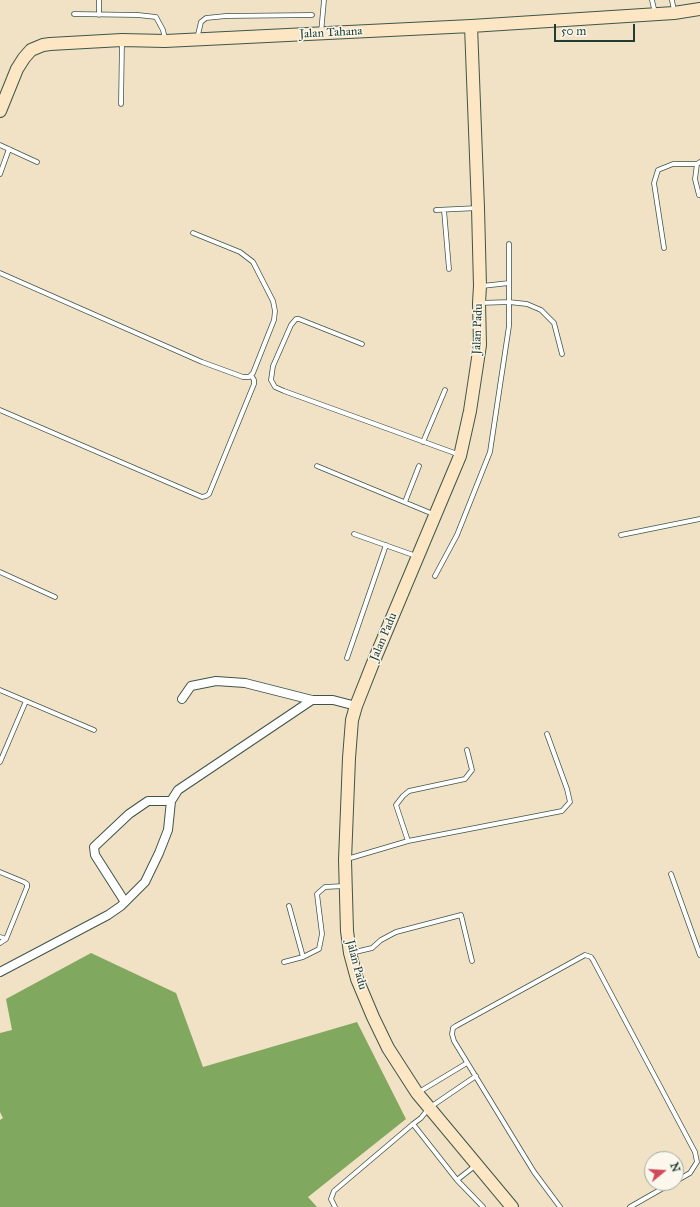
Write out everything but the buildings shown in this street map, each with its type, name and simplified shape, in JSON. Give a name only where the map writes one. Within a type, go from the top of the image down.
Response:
[{"type":"street","name":"Jalan Tahana","points":[[0,111],[17,70],[24,58],[31,50],[43,45],[122,40],[165,41],[471,26],[655,13],[674,13],[700,9]]},
{"type":"street","name":"Jalan Padu","points":[[471,26],[478,208],[480,345],[470,411],[460,456],[356,706],[352,720],[348,758],[345,860],[347,931],[350,953],[357,979],[388,1048],[417,1094],[512,1207]]},
{"type":"street","points":[[182,699],[191,686],[216,681],[245,683],[312,700],[333,700],[356,706]]},
{"type":"street","points":[[0,972],[108,915],[125,902],[145,882],[159,853],[168,830],[171,801],[178,790],[312,700]]},
{"type":"street","points":[[125,902],[95,855],[94,847],[129,814],[148,802],[171,801]]},
{"type":"lane","points":[[99,0],[99,14]]},
{"type":"lane","points":[[321,33],[324,0]]},
{"type":"lane","points":[[652,0],[655,13]]},
{"type":"lane","points":[[672,0],[674,13]]},
{"type":"lane","points":[[74,14],[156,17],[163,30],[165,41]]},
{"type":"lane","points":[[196,39],[201,22],[206,18],[226,16],[312,15]]},
{"type":"lane","points":[[121,104],[122,40]]},
{"type":"lane","points":[[0,145],[37,162]]},
{"type":"lane","points":[[0,174],[9,149]]},
{"type":"lane","points":[[664,248],[654,183],[658,170],[673,164],[698,163],[695,179],[700,195]]},
{"type":"lane","points":[[436,210],[478,208]]},
{"type":"lane","points":[[444,210],[449,269]]},
{"type":"lane","points":[[0,273],[202,362],[243,377],[249,377],[274,320],[274,301],[253,262],[240,252],[193,233]]},
{"type":"lane","points":[[435,576],[457,535],[490,452],[509,326],[509,244]]},
{"type":"lane","points":[[480,286],[509,283]]},
{"type":"lane","points":[[479,303],[509,302],[527,304],[541,310],[554,323],[562,354]]},
{"type":"lane","points":[[362,344],[296,319],[291,325],[273,366],[271,380],[275,387],[284,391],[460,456]]},
{"type":"lane","points":[[0,410],[202,497],[209,494],[254,384],[254,380],[251,375]]},
{"type":"lane","points":[[423,442],[445,390]]},
{"type":"lane","points":[[317,466],[436,515]]},
{"type":"lane","points":[[405,502],[419,466]]},
{"type":"lane","points":[[620,535],[700,519]]},
{"type":"lane","points":[[354,534],[418,557]]},
{"type":"lane","points":[[347,658],[386,545]]},
{"type":"lane","points":[[0,572],[55,597]]},
{"type":"lane","points":[[0,690],[94,730]]},
{"type":"lane","points":[[0,762],[26,701]]},
{"type":"lane","points":[[345,860],[408,841],[562,811],[570,802],[568,789],[547,734]]},
{"type":"lane","points":[[408,841],[396,805],[409,791],[465,779],[472,770],[467,750]]},
{"type":"lane","points":[[0,872],[27,884],[27,888],[6,939],[0,943]]},
{"type":"lane","points":[[671,874],[700,955]]},
{"type":"lane","points":[[284,962],[303,957],[319,949],[322,934],[317,894],[325,887],[346,886]]},
{"type":"lane","points":[[289,906],[303,957]]},
{"type":"lane","points":[[350,953],[372,948],[381,940],[396,932],[461,915],[472,962]]},
{"type":"lane","points":[[0,937],[6,939]]},
{"type":"lane","points":[[560,1207],[534,1172],[467,1063],[452,1037],[452,1034],[453,1028],[582,956],[591,957],[695,1152],[697,1162],[690,1173],[684,1176]]},
{"type":"lane","points":[[417,1094],[467,1063]]},
{"type":"lane","points":[[335,1207],[332,1199],[334,1191],[420,1118],[429,1108],[476,1076]]},
{"type":"lane","points":[[413,1124],[457,1180],[483,1207]]},
{"type":"lane","points":[[457,1180],[477,1165]]},
{"type":"lane","points":[[630,1207],[658,1191]]},
{"type":"green space","points":[[91,953],[176,993],[203,1067],[357,1022],[406,1119],[308,1197],[317,1207],[0,1207],[0,1120],[3,1118],[0,1112],[0,1033],[12,1030],[6,999]]}]
